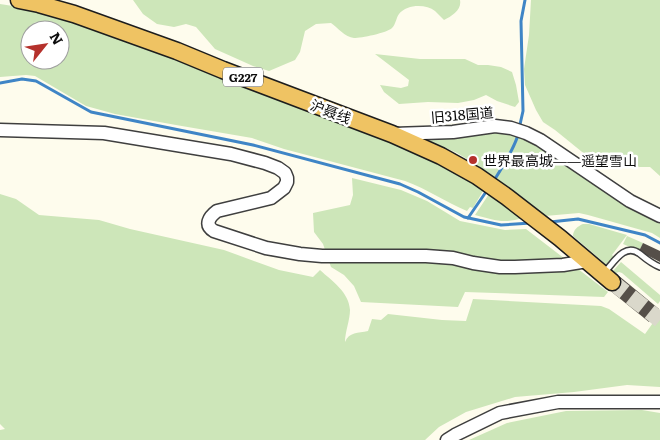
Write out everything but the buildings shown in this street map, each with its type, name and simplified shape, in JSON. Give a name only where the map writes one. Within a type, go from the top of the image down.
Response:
[{"type":"highway","name":"沪聂线","points":[[19,0],[39,4],[108,25],[392,134],[441,156],[486,182],[560,238],[608,279]]},
{"type":"street","name":"旧318国道","points":[[392,134],[453,132],[495,126],[511,128],[540,140],[630,202],[660,216]]},
{"type":"street","points":[[0,130],[104,133],[231,154],[265,162],[285,173],[287,182],[284,188],[272,198],[212,214],[208,223],[214,232],[266,248],[322,256],[444,257],[500,267],[563,265],[587,261]]},
{"type":"street","points":[[446,440],[500,413],[558,402],[660,402]]},
{"type":"lane","points":[[608,279],[621,254],[629,250],[634,250],[654,265],[660,267]]},
{"type":"green space","points":[[133,0],[460,0],[460,4],[456,12],[444,20],[435,11],[427,7],[407,8],[399,14],[389,30],[362,37],[354,38],[348,36],[331,23],[316,24],[305,31],[300,52],[295,60],[269,71],[215,49],[196,27],[186,24],[174,27],[157,24],[143,14]]},
{"type":"green space","points":[[531,0],[660,0],[660,176],[650,167],[639,167],[634,163],[605,164],[592,160],[543,122],[525,85],[524,69],[529,35]]},
{"type":"green space","points":[[0,4],[32,9],[78,22],[236,80],[405,148],[459,173],[483,191],[473,208],[470,207],[467,211],[405,181],[284,149],[252,138],[115,114],[86,106],[35,76],[0,77]]},
{"type":"green space","points":[[375,54],[420,59],[465,59],[478,65],[501,67],[512,72],[519,102],[515,107],[486,95],[474,100],[458,103],[428,102],[399,104],[384,92],[380,85],[401,88],[408,86],[409,80]]},
{"type":"green space","points":[[488,130],[517,135],[632,209],[660,223],[660,238],[652,233],[579,213],[545,216],[521,196],[475,164],[457,153],[421,137]]},
{"type":"green space","points":[[352,178],[401,190],[427,201],[460,221],[505,230],[526,229],[608,292],[604,297],[465,292],[458,307],[361,302],[354,286],[344,275],[331,267],[323,244],[314,232],[313,213],[350,205],[353,195]]},
{"type":"green space","points":[[0,194],[16,199],[39,215],[99,220],[130,229],[224,250],[279,270],[313,277],[320,270],[339,287],[347,298],[350,314],[345,342],[351,335],[368,331],[372,319],[381,320],[388,314],[466,321],[473,299],[601,306],[609,309],[645,334],[660,313],[660,387],[627,385],[515,397],[466,412],[439,427],[425,440],[0,440],[0,430],[5,429],[0,424]]},
{"type":"green space","points":[[489,194],[523,218],[504,221],[475,215]]},
{"type":"green space","points":[[583,224],[627,235],[612,255],[614,257],[608,266],[573,236],[576,228]]},
{"type":"green space","points":[[627,236],[643,243],[639,251],[623,244]]},
{"type":"green space","points":[[621,262],[660,295],[658,304],[622,273],[613,271]]},
{"type":"green space","points":[[642,410],[660,413],[660,440],[469,440],[507,423],[566,411]]},
{"type":"waterway","points":[[519,129],[523,111],[521,21],[525,0]]},
{"type":"waterway","points":[[0,83],[22,79],[36,81],[91,112],[253,145],[400,184],[464,217],[501,225],[531,223]]},
{"type":"waterway","points":[[493,182],[504,165],[518,135]]},
{"type":"waterway","points":[[468,218],[488,189]]},
{"type":"waterway","points":[[550,222],[578,219],[645,235],[660,243]]},
{"type":"tunnel","points":[[612,282],[660,320]]},
{"type":"place","name":"世界最高城——遥望雪山","points":[[473,160]]}]
